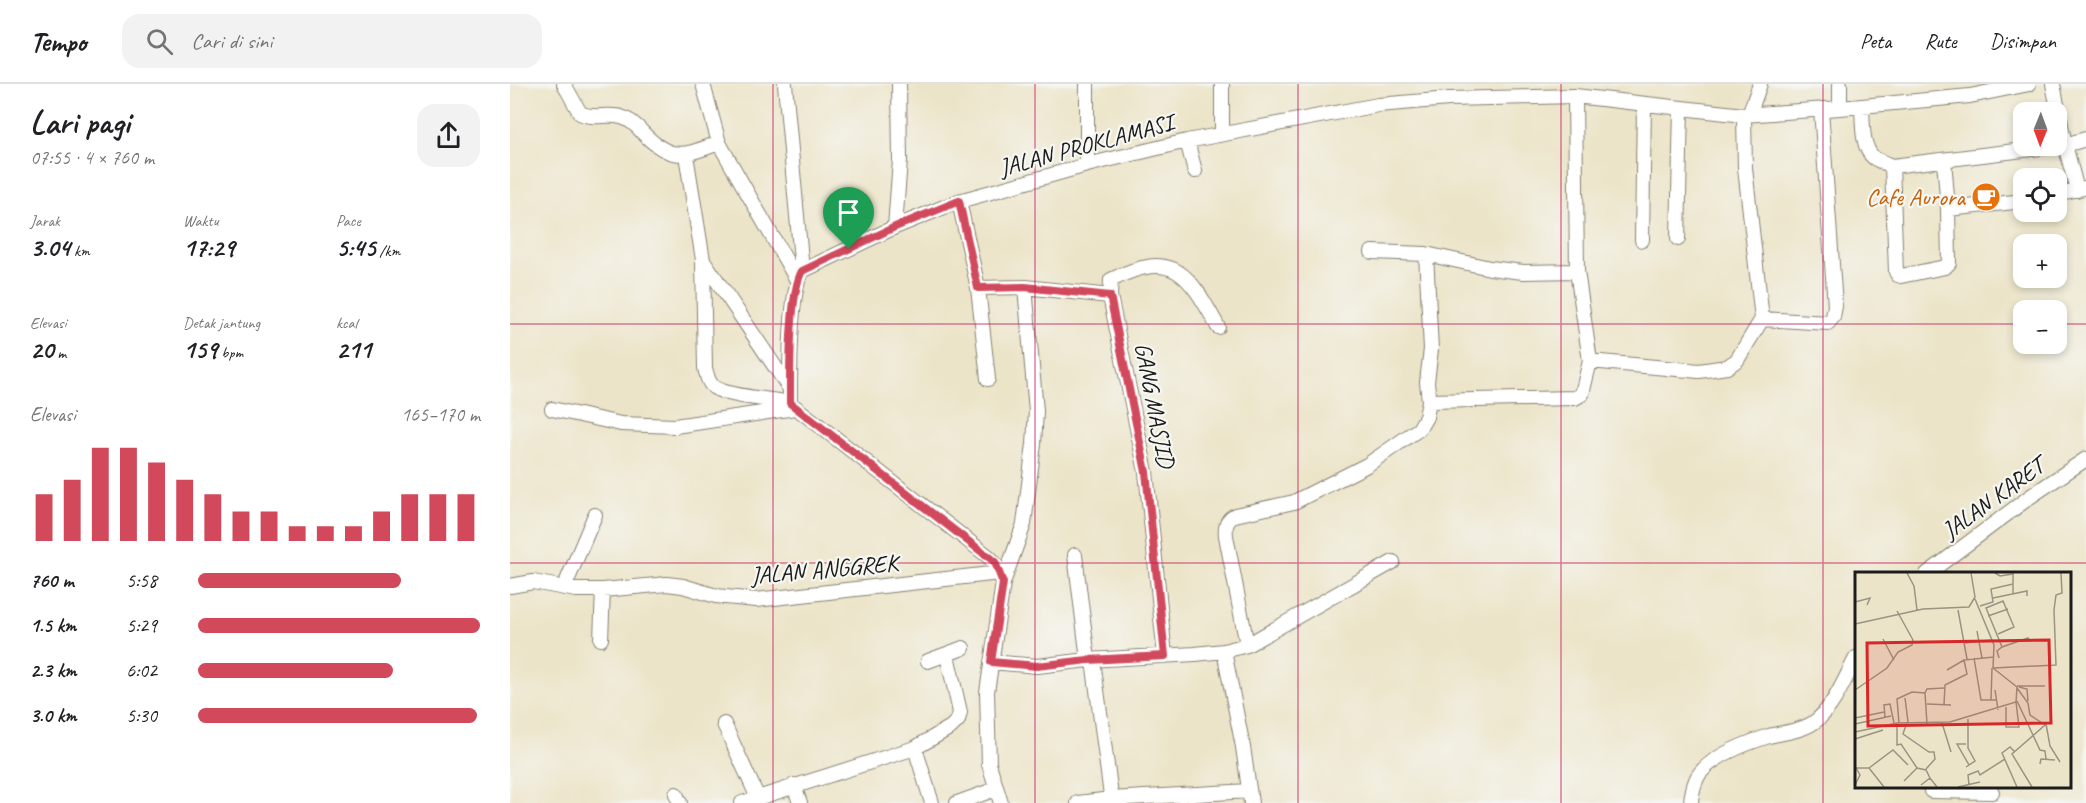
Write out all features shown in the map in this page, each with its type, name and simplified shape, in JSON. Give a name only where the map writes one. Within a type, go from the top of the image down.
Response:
[{"type":"street","points":[[564,84],[580,113],[590,117],[609,115],[623,117],[631,121],[651,141],[676,154],[686,155],[719,143]]},
{"type":"street","points":[[703,84],[719,143],[800,275]]},
{"type":"street","points":[[785,84],[800,275],[792,338],[792,400]]},
{"type":"street","points":[[895,227],[900,160],[899,84]]},
{"type":"street","points":[[1087,84],[1087,165]]},
{"type":"street","points":[[1222,84],[1222,134]]},
{"type":"street","points":[[1590,361],[1699,371],[1727,368],[1737,360],[1762,319],[1745,168],[1746,115],[1760,84]]},
{"type":"street","points":[[1840,84],[1840,108]]},
{"type":"street","name":"JALAN PROKLAMASI","points":[[800,275],[895,227],[959,201],[1087,165],[1187,141],[1378,105],[1449,99],[1575,96],[1746,115],[1862,106],[1969,90],[2029,84]]},
{"type":"street","points":[[2053,84],[2057,102]]},
{"type":"street","points":[[1429,401],[1575,398],[1582,394],[1590,361],[1577,271],[1575,96]]},
{"type":"street","points":[[1642,240],[1644,104]]},
{"type":"street","points":[[1862,106],[1869,152],[1876,159],[1892,166],[2013,151]]},
{"type":"street","points":[[1678,239],[1681,108]]},
{"type":"street","points":[[1762,319],[1828,323],[1833,317],[1835,306],[1821,109]]},
{"type":"street","points":[[2067,144],[2086,139]]},
{"type":"street","points":[[1187,141],[1195,171]]},
{"type":"street","points":[[2067,150],[2082,189],[2067,192]]},
{"type":"street","points":[[686,155],[703,260],[705,368],[709,383],[729,392],[792,400]]},
{"type":"street","points":[[1892,166],[1896,272],[1901,276],[1944,267],[1948,263],[1948,209],[1944,160]]},
{"type":"street","points":[[959,201],[978,288],[988,379]]},
{"type":"street","points":[[1948,209],[2013,202]]},
{"type":"street","points":[[1372,252],[1426,254],[1490,268],[1523,272],[1577,271]]},
{"type":"street","points":[[1246,645],[1225,525],[1229,518],[1235,515],[1294,502],[1367,465],[1419,429],[1426,417],[1429,401],[1427,382],[1431,349],[1426,254]]},
{"type":"street","points":[[703,260],[792,400],[988,556],[995,562],[1002,578]]},
{"type":"street","points":[[978,288],[1025,287],[1110,296],[1111,280],[1135,271],[1165,265],[1173,267],[1184,275],[1196,288],[1218,327]]},
{"type":"street","points":[[1001,803],[989,764],[987,692],[1002,578],[1024,524],[1034,444],[1036,411],[1025,287]]},
{"type":"street","name":"GANG MASJID","points":[[1110,296],[1146,472],[1165,656]]},
{"type":"street","points":[[552,409],[621,424],[675,426],[792,400]]},
{"type":"street","name":"JALAN KARET","points":[[1928,572],[2031,496],[2086,459]]},
{"type":"street","points":[[564,588],[595,515]]},
{"type":"street","points":[[1075,555],[1111,801]]},
{"type":"street","points":[[991,662],[1037,666],[1224,651],[1246,645],[1394,562]]},
{"type":"street","name":"JALAN ANGGREK","points":[[510,586],[533,582],[564,588],[603,590],[668,584],[716,596],[756,600],[1002,578]]},
{"type":"street","points":[[601,639],[603,590]]},
{"type":"street","points":[[928,661],[963,648]]},
{"type":"street","points":[[1078,803],[1250,797],[1243,747],[1224,651]]},
{"type":"street","points":[[742,803],[915,747],[951,728],[958,720],[960,708],[947,655]]},
{"type":"street","points":[[1691,803],[1698,777],[1716,760],[1734,749],[1800,729],[1816,721],[1828,708],[1855,661]]},
{"type":"street","points":[[724,724],[758,798]]},
{"type":"street","points":[[915,747],[933,803]]},
{"type":"street","points":[[794,785],[800,803]]},
{"type":"street","points":[[957,803],[996,789]]},
{"type":"street","points":[[1932,794],[1992,792]]},
{"type":"place","name":"Cafe Aurora","points":[[1986,197]]},
{"type":"route","points":[[959,201],[978,288],[1025,287],[1110,296],[1146,472],[1165,656],[1088,660],[1037,666],[991,662],[1003,583],[995,562],[790,403],[797,280],[802,271],[849,249],[959,201]]}]
